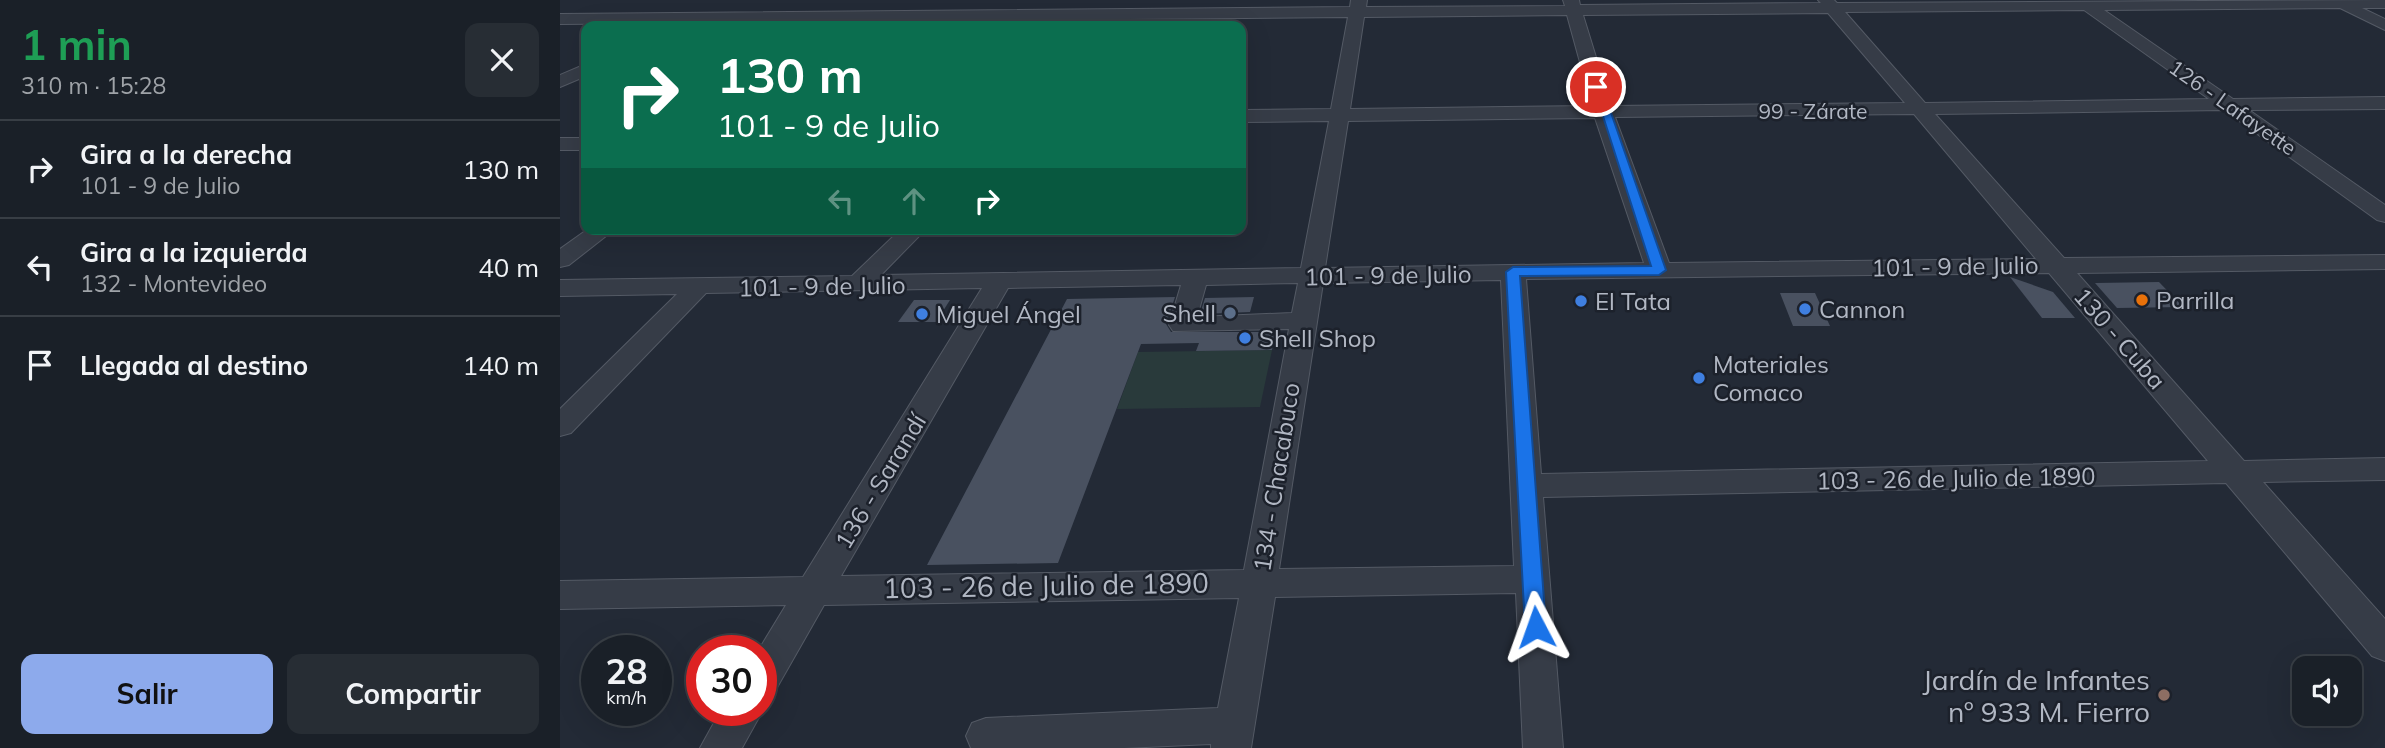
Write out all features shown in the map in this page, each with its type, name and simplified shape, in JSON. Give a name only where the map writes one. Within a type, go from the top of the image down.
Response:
[{"type":"street","points":[[638,21],[638,11],[657,0]]},
{"type":"street","points":[[907,21],[920,0]]},
{"type":"street","points":[[1109,20],[1124,0]]},
{"type":"street","points":[[907,21],[1109,20],[1357,7],[2337,1],[2385,3]]},
{"type":"street","points":[[2337,1],[2385,25]]},
{"type":"street","name":"126 - Lafayette","points":[[2084,3],[2385,215]]},
{"type":"street","name":"130 - Cuba","points":[[1830,4],[2385,645]]},
{"type":"street","points":[[1573,6],[1604,112],[1659,270]]},
{"type":"street","name":"134 - Chacabuco","points":[[1233,736],[1357,7]]},
{"type":"street","points":[[560,19],[612,21]]},
{"type":"street","points":[[560,82],[581,72]]},
{"type":"street","name":"99 - Zárate","points":[[1246,116],[2385,103]]},
{"type":"street","points":[[560,144],[581,144]]},
{"type":"street","points":[[560,260],[595,235]]},
{"type":"street","points":[[857,285],[909,235]]},
{"type":"street","name":"101 - 9 de Julio","points":[[560,288],[998,283],[1513,272],[2385,262]]},
{"type":"street","points":[[1513,272],[1543,748]]},
{"type":"street","points":[[1195,278],[1182,325],[1302,321]]},
{"type":"street","name":"136 - Sarandí","points":[[777,652],[998,283]]},
{"type":"street","points":[[560,426],[697,288]]},
{"type":"street","name":"103 - 26 de Julio de 1890","points":[[1527,486],[2385,469]]},
{"type":"street","name":"103 - 26 de Julio de 1890","points":[[560,594],[1532,579]]},
{"type":"street","points":[[720,748],[733,726]]},
{"type":"street","points":[[986,736],[1233,736]]},
{"type":"shaded area","points":[[1272,350],[1260,407],[1117,409],[1138,352]]},
{"type":"building","points":[[2010,277],[2053,292],[2075,318],[2042,318]]},
{"type":"building","name":"Parrilla","points":[[2159,282],[2183,307],[2117,308],[2095,283]]},
{"type":"building","name":"Cannon","points":[[1780,293],[1815,293],[1830,326],[1793,326]]},
{"type":"building","points":[[1175,297],[1166,324],[1171,332],[1275,332],[1272,350],[1196,351],[1199,343],[1141,344],[1058,563],[927,565],[1067,299]]},
{"type":"building","points":[[1254,297],[1250,312],[1200,314],[1205,298]]},
{"type":"building","name":"Miguel Ángel","points":[[914,300],[950,300],[936,322],[898,322]]},
{"type":"place","name":"Parrilla","points":[[2142,300]]},
{"type":"place","name":"El Tata","points":[[1581,301]]},
{"type":"place","name":"Cannon","points":[[1805,309]]},
{"type":"place","name":"Shell","points":[[1230,313]]},
{"type":"place","name":"Miguel Ángel","points":[[922,314]]},
{"type":"place","name":"Shell Shop","points":[[1245,338]]},
{"type":"place","name":"Materiales Comaco","points":[[1699,378]]},
{"type":"place","name":"Jardín de Infantes nº 933 M. Fierro","points":[[2164,695]]},
{"type":"route","points":[[1536,627],[1513,272],[1659,270],[1596,87]]}]
